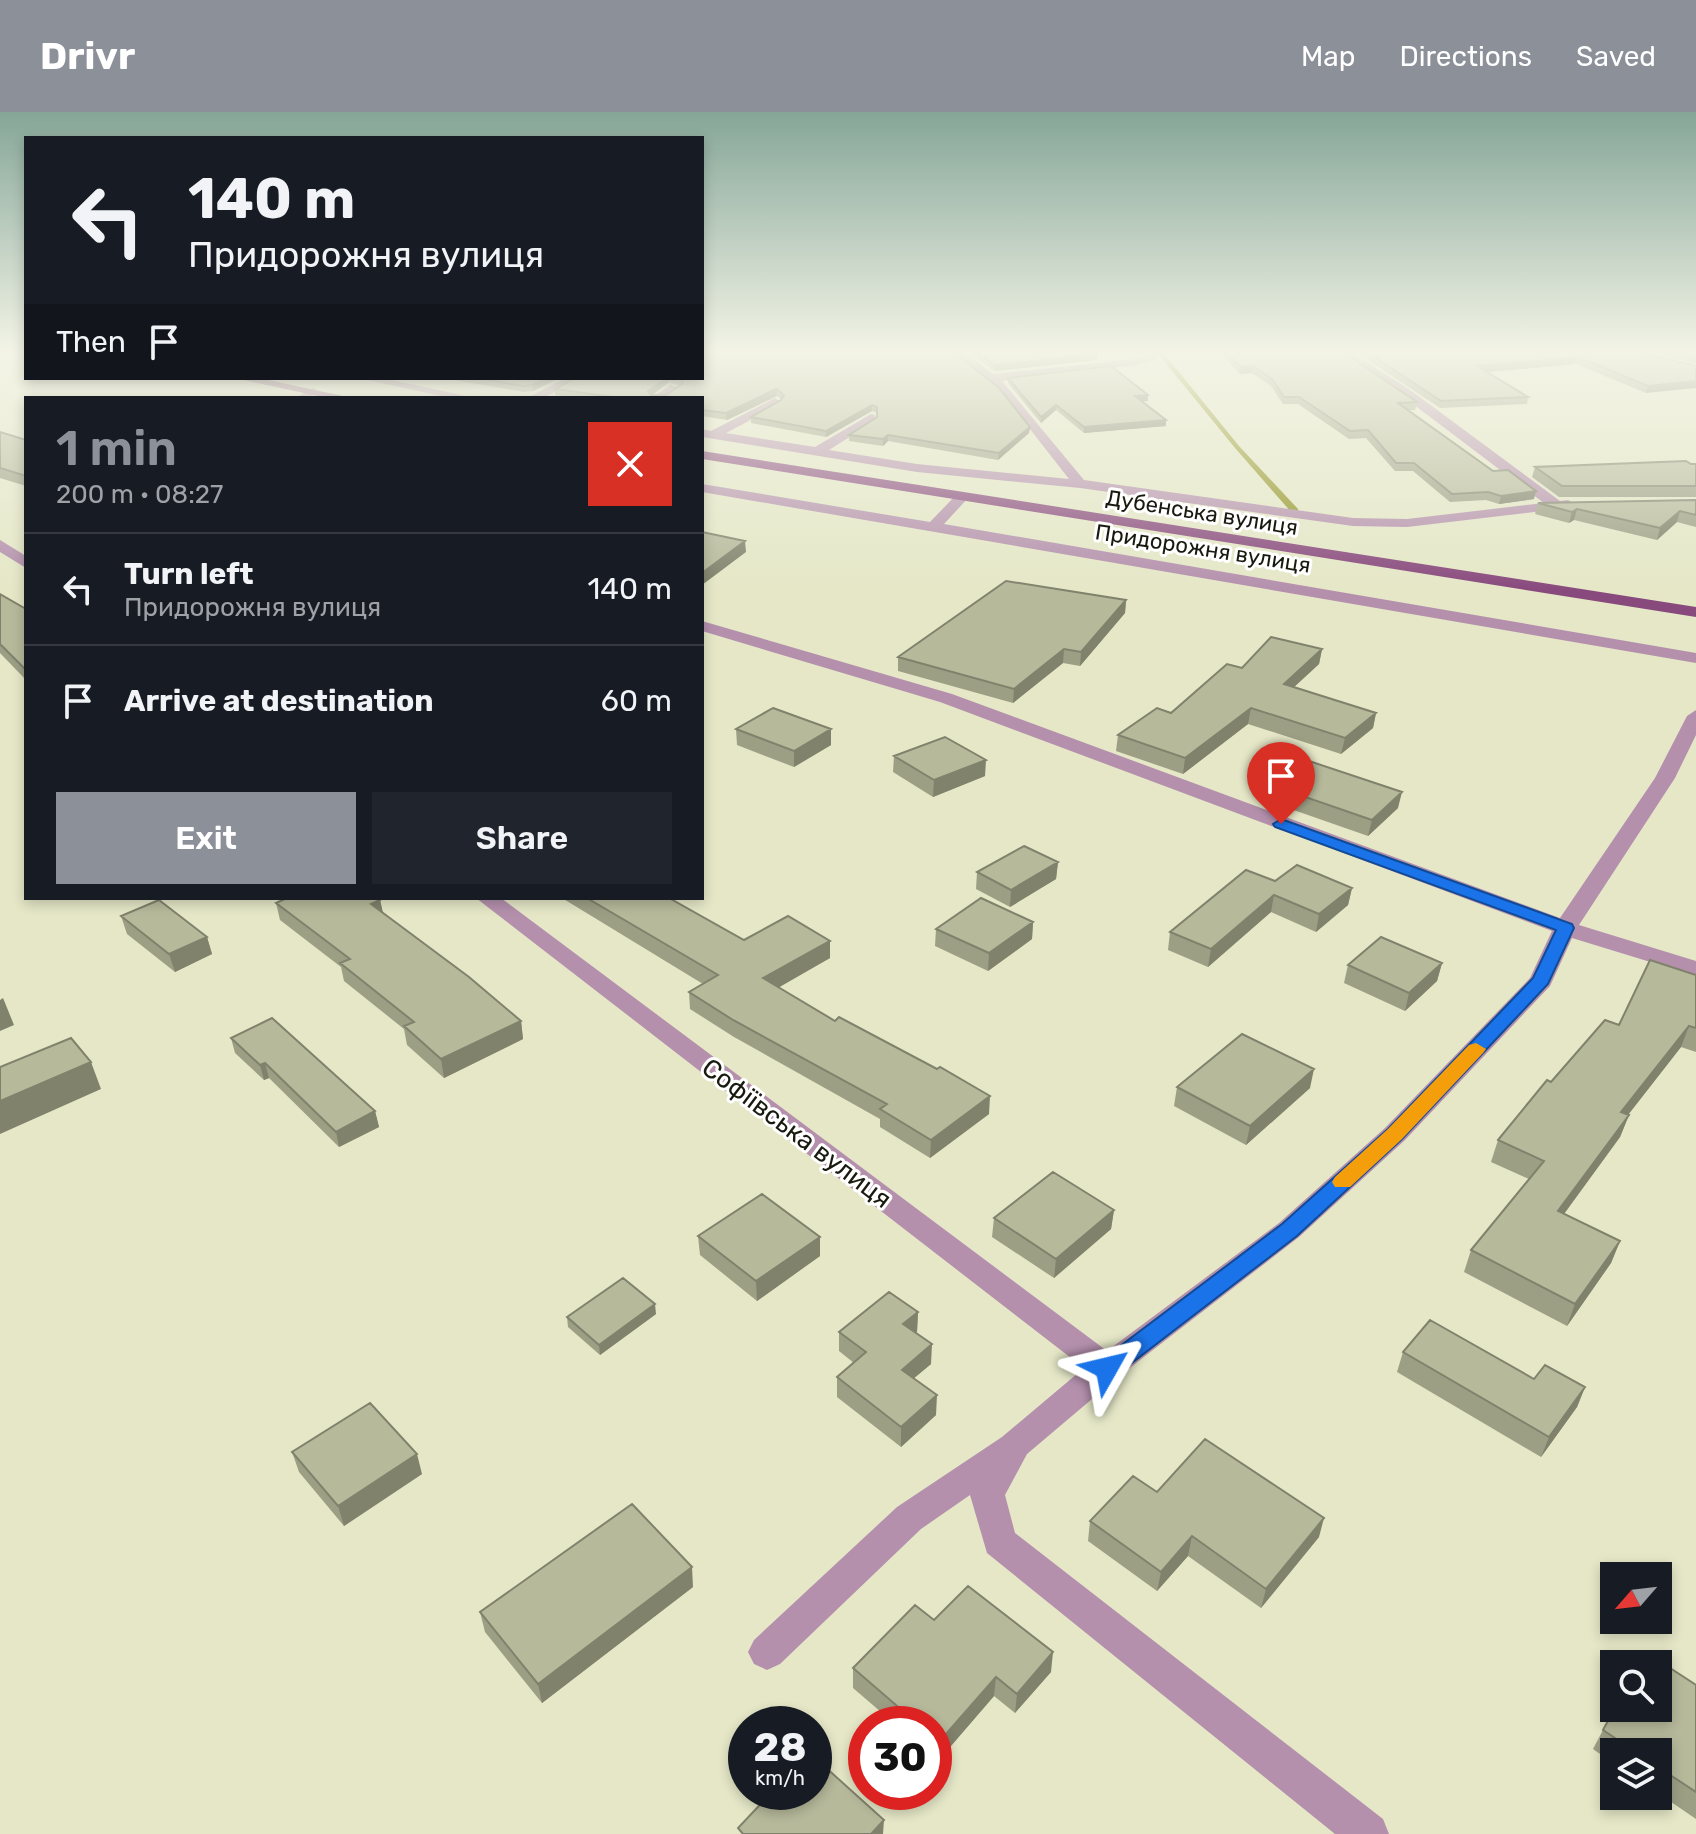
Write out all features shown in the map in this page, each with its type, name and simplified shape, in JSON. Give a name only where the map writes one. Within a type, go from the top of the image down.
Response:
[{"type":"main road","name":"Дубенська вулиця","points":[[704,455],[1696,612]]},
{"type":"street","points":[[818,451],[851,430]]},
{"type":"street","points":[[1038,430],[1080,484]]},
{"type":"street","points":[[1456,430],[1555,504]]},
{"type":"street","points":[[708,434],[917,468],[1080,484],[1381,524],[1555,504],[1584,504]]},
{"type":"street","points":[[894,486],[917,468]]},
{"type":"street","name":"Придорожня вулиця","points":[[704,488],[1333,593],[1696,658]]},
{"type":"street","points":[[933,527],[962,497]]},
{"type":"street","points":[[0,545],[23,556]]},
{"type":"street","points":[[704,627],[946,698],[1565,928],[1696,969]]},
{"type":"street","points":[[767,1652],[909,1518],[1015,1444],[1107,1368],[1289,1230],[1395,1134],[1541,981],[1565,928],[1665,778],[1696,716]]},
{"type":"street","name":"Софіївська вулиця","points":[[490,900],[1107,1368]]},
{"type":"street","points":[[1015,1444],[987,1494],[1000,1542],[1368,1834]]},
{"type":"building","points":[[856,430],[1026,430],[999,453],[888,435],[883,439],[849,435]]},
{"type":"building","points":[[1368,430],[1436,430],[1493,471],[1508,470],[1536,491],[1501,496],[1488,492],[1452,494],[1414,463],[1396,463]]},
{"type":"building","points":[[0,432],[24,439],[24,475],[0,468]]},
{"type":"building","points":[[1686,461],[1696,464],[1696,486],[1562,486],[1535,467]]},
{"type":"building","points":[[1696,500],[1696,515],[1680,511],[1660,528],[1538,503]]},
{"type":"building","points":[[704,532],[745,541],[704,572]]},
{"type":"building","points":[[1006,581],[1126,600],[1081,652],[1064,649],[1014,689],[898,657]]},
{"type":"building","points":[[0,594],[24,608],[24,668],[0,644]]},
{"type":"building","points":[[1271,637],[1322,649],[1284,684],[1376,713],[1345,738],[1251,708],[1185,758],[1118,735],[1157,708],[1171,713],[1227,664],[1242,668]]},
{"type":"building","points":[[773,708],[831,729],[794,751],[736,729]]},
{"type":"building","points":[[945,737],[986,760],[934,780],[894,756]]},
{"type":"building","points":[[1300,758],[1402,792],[1372,820],[1268,784]]},
{"type":"building","points":[[1024,846],[1058,862],[1011,890],[977,872]]},
{"type":"building","points":[[1297,865],[1352,888],[1319,914],[1274,895],[1211,949],[1170,932],[1246,870],[1275,881]]},
{"type":"building","points":[[981,898],[1033,922],[989,953],[936,929]]},
{"type":"building","points":[[159,900],[207,937],[169,954],[121,916]]},
{"type":"building","points":[[283,900],[380,900],[371,904],[469,977],[521,1021],[441,1059],[404,1026],[414,1022],[340,963],[350,959],[276,903]]},
{"type":"building","points":[[590,900],[673,900],[744,940],[788,916],[830,941],[763,978],[835,1021],[839,1017],[937,1069],[940,1067],[990,1096],[931,1140],[880,1109],[887,1104],[733,1020],[689,992],[718,975]]},
{"type":"building","points":[[1381,937],[1442,963],[1409,993],[1348,965]]},
{"type":"building","points":[[1650,960],[1696,975],[1696,1028],[1689,1026],[1621,1112],[1629,1115],[1558,1211],[1620,1241],[1575,1304],[1471,1250],[1544,1161],[1498,1140],[1547,1080],[1551,1082],[1605,1020],[1619,1025]]},
{"type":"building","points":[[272,1018],[375,1111],[336,1132],[265,1063],[260,1065],[231,1038]]},
{"type":"building","points":[[1242,1034],[1314,1069],[1250,1126],[1177,1087]]},
{"type":"building","points":[[71,1038],[91,1062],[0,1101],[0,1067]]},
{"type":"building","points":[[1053,1172],[1114,1210],[1056,1259],[994,1218]]},
{"type":"building","points":[[762,1194],[820,1237],[756,1281],[698,1236]]},
{"type":"building","points":[[623,1278],[655,1304],[599,1345],[567,1317]]},
{"type":"building","points":[[889,1292],[918,1312],[903,1324],[932,1344],[902,1370],[937,1395],[901,1427],[837,1377],[866,1352],[839,1332]]},
{"type":"building","points":[[1430,1320],[1534,1379],[1545,1365],[1585,1387],[1549,1437],[1403,1352]]},
{"type":"building","points":[[370,1403],[417,1454],[338,1506],[292,1452]]},
{"type":"building","points":[[1205,1439],[1324,1518],[1266,1589],[1192,1536],[1161,1572],[1090,1521],[1133,1476],[1157,1492]]},
{"type":"building","points":[[632,1504],[692,1567],[538,1684],[480,1612]]},
{"type":"building","points":[[968,1586],[1053,1652],[1017,1694],[996,1677],[952,1727],[952,1706],[897,1706],[853,1668],[915,1605],[934,1620]]},
{"type":"building","points":[[1672,1669],[1696,1685],[1696,1792],[1672,1776],[1672,1738],[1615,1738],[1603,1730],[1607,1722],[1672,1722]]},
{"type":"building","points":[[832,1773],[848,1788],[848,1810],[873,1810],[884,1820],[871,1834],[743,1834],[738,1828],[755,1810],[832,1810]]},
{"type":"waterway","points":[[1223,430],[1295,511]]},
{"type":"slow traffic","points":[[1342,1182],[1395,1134],[1476,1049]]},
{"type":"route","points":[[1107,1368],[1289,1230],[1395,1134],[1541,981],[1565,928],[1281,824]]}]
